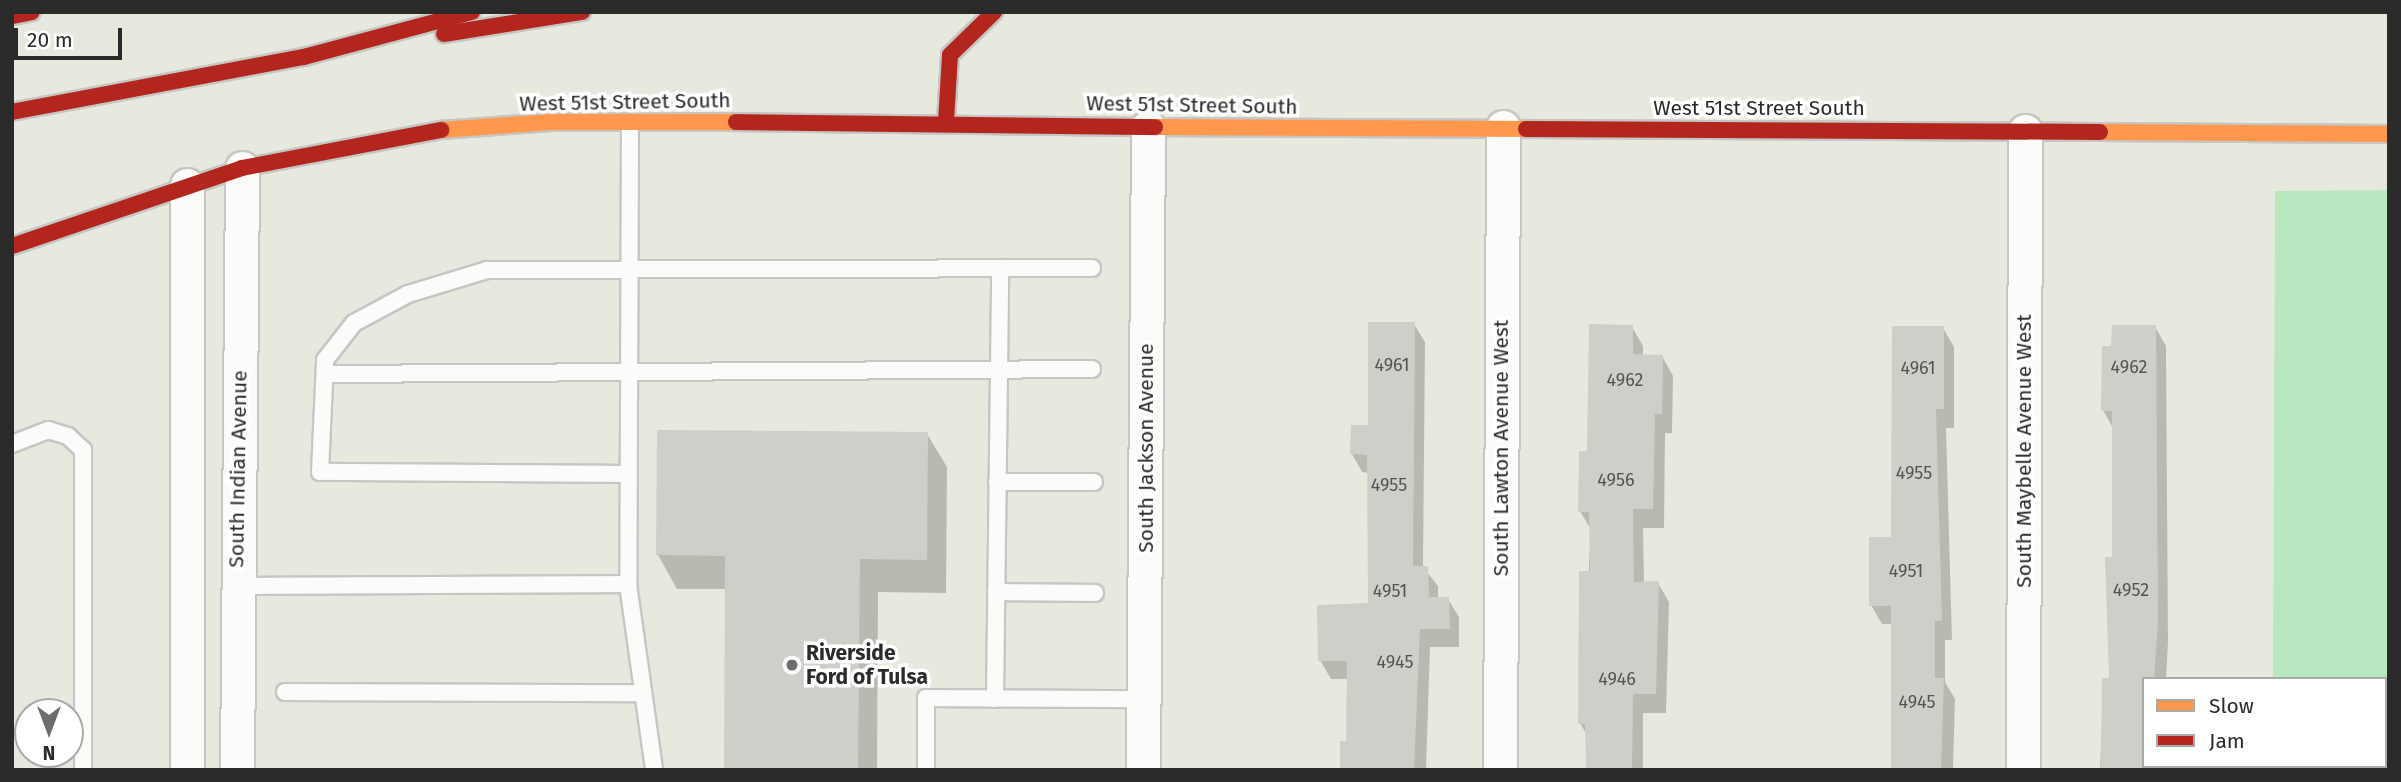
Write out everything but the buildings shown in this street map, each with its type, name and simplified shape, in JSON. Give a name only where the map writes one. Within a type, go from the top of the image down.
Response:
[{"type":"main road","points":[[12,16],[32,12]]},
{"type":"main road","points":[[304,57],[472,12]]},
{"type":"main road","points":[[12,112],[304,57],[582,12]]},
{"type":"main road","points":[[946,121],[950,55],[993,12]]},
{"type":"main road","name":"West 51st Street South","points":[[12,246],[242,168],[427,131],[631,119],[946,121],[1148,127],[2389,134]]},
{"type":"street","name":"South Jackson Avenue","points":[[1143,770],[1148,127]]},
{"type":"street","name":"South Lawton Avenue West","points":[[1500,770],[1503,127]]},
{"type":"street","name":"South Maybelle Avenue West","points":[[2022,770],[2025,131]]},
{"type":"street","name":"South Indian Avenue","points":[[237,770],[242,168]]},
{"type":"street","points":[[187,185],[187,770]]},
{"type":"street","points":[[187,587],[237,586]]},
{"type":"lane","points":[[631,119],[628,584],[640,693],[654,770]]},
{"type":"lane","points":[[627,474],[320,472],[325,360],[354,323],[408,294],[487,270],[629,266],[1092,268]]},
{"type":"lane","points":[[995,699],[1000,268]]},
{"type":"lane","points":[[325,374],[1092,369]]},
{"type":"lane","points":[[12,444],[48,430],[68,436],[83,450],[83,770]]},
{"type":"lane","points":[[997,482],[1094,482]]},
{"type":"lane","points":[[237,586],[628,584]]},
{"type":"lane","points":[[996,592],[1095,593]]},
{"type":"lane","points":[[285,692],[640,693]]},
{"type":"lane","points":[[926,770],[926,698],[1144,699]]},
{"type":"green space","points":[[2389,190],[2389,770],[2272,770],[2387,768],[2387,677],[2273,677],[2275,191]]},
{"type":"traffic: slow","points":[[441,130],[551,122],[736,122]]},
{"type":"traffic: slow","points":[[1155,127],[1526,129]]},
{"type":"traffic: slow","points":[[2100,132],[2389,134]]},
{"type":"traffic: jam","points":[[12,16],[32,12]]},
{"type":"traffic: jam","points":[[12,112],[304,57],[472,12]]},
{"type":"traffic: jam","points":[[444,34],[582,12]]},
{"type":"traffic: jam","points":[[946,121],[950,55],[994,12]]},
{"type":"traffic: jam","points":[[736,122],[1155,127]]},
{"type":"traffic: jam","points":[[1526,129],[2100,132]]},
{"type":"traffic: jam","points":[[12,246],[242,168],[441,130]]},
{"type":"place","name":"Riverside Ford of Tulsa","points":[[792,665]]}]
